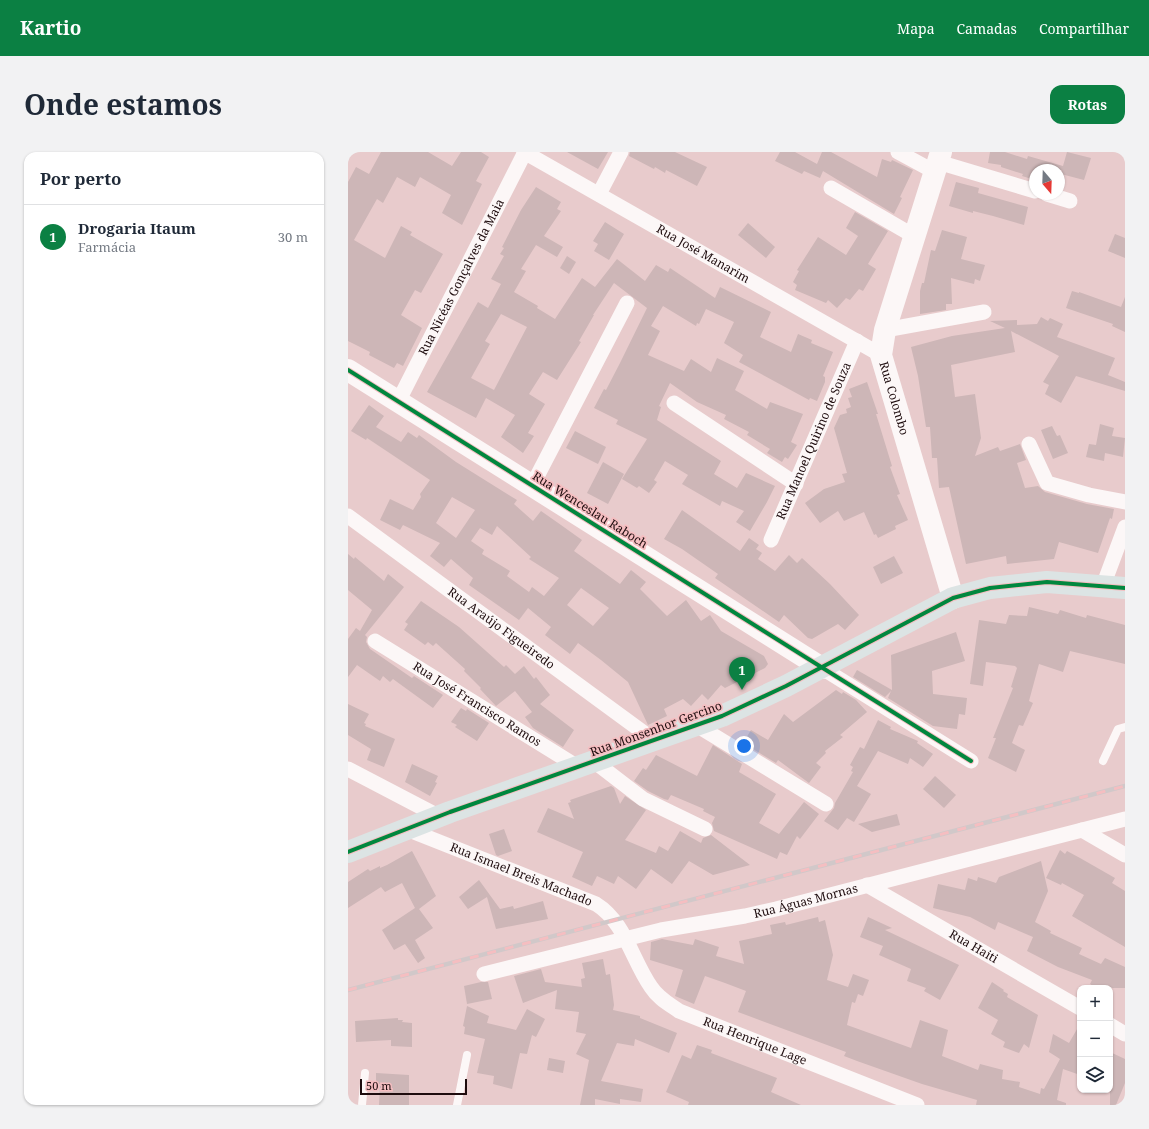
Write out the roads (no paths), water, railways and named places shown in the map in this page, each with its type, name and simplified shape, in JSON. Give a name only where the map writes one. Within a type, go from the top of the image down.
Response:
[{"type":"main road","name":"Rua Monsenhor Gercino","points":[[348,852],[404,828],[698,726],[754,702],[822,668],[953,598],[990,588],[1047,582],[1125,588]]},
{"type":"street","name":"Rua José Manarim","points":[[524,152],[881,355]]},
{"type":"street","name":"Rua Nicéas Gonçalves da Maia","points":[[398,402],[524,152]]},
{"type":"street","points":[[599,194],[621,152]]},
{"type":"street","points":[[898,152],[938,162],[1029,189]]},
{"type":"street","name":"Rua Colombo","points":[[938,162],[885,330],[881,355],[953,598]]},
{"type":"street","points":[[831,188],[914,236]]},
{"type":"street","points":[[1065,200],[1070,201]]},
{"type":"street","points":[[532,486],[628,303]]},
{"type":"street","points":[[885,330],[984,312]]},
{"type":"street","name":"Rua Manoel Quirino de Souza","points":[[771,540],[857,341]]},
{"type":"street","name":"Rua Wenceslau Raboch","points":[[348,370],[822,668]]},
{"type":"street","points":[[674,403],[796,484]]},
{"type":"street","points":[[1029,444],[1047,483],[1089,495],[1125,502]]},
{"type":"street","name":"Rua Araújo Figueiredo","points":[[348,516],[655,741]]},
{"type":"street","points":[[1103,586],[1125,527]]},
{"type":"street","name":"Rua José Francisco Ramos","points":[[375,641],[644,799],[705,829]]},
{"type":"street","points":[[822,668],[971,761]]},
{"type":"street","points":[[698,726],[826,804]]},
{"type":"street","points":[[348,769],[438,816]]},
{"type":"street","name":"Rua Águas Mornas","points":[[484,974],[661,930],[745,916],[1125,819]]},
{"type":"street","name":"Rua Ismael Breis Machado","points":[[404,828],[596,904],[605,910],[625,938]]},
{"type":"street","points":[[1082,830],[1125,855]]},
{"type":"street","name":"Rua Haiti","points":[[867,885],[1077,1006]]},
{"type":"street","name":"Rua Henrique Lage","points":[[625,938],[651,988],[664,1002],[679,1011],[917,1105]]},
{"type":"street","points":[[1113,1027],[1125,1034]]},
{"type":"lane","points":[[1103,760],[1118,729],[1125,727]]},
{"type":"lane","points":[[457,1105],[466,1055]]},
{"type":"lane","points":[[362,1105],[365,1073]]},
{"type":"railway","points":[[348,990],[1125,786]]},
{"type":"place","name":"Drogaria Itaum","points":[[742,690]]}]
